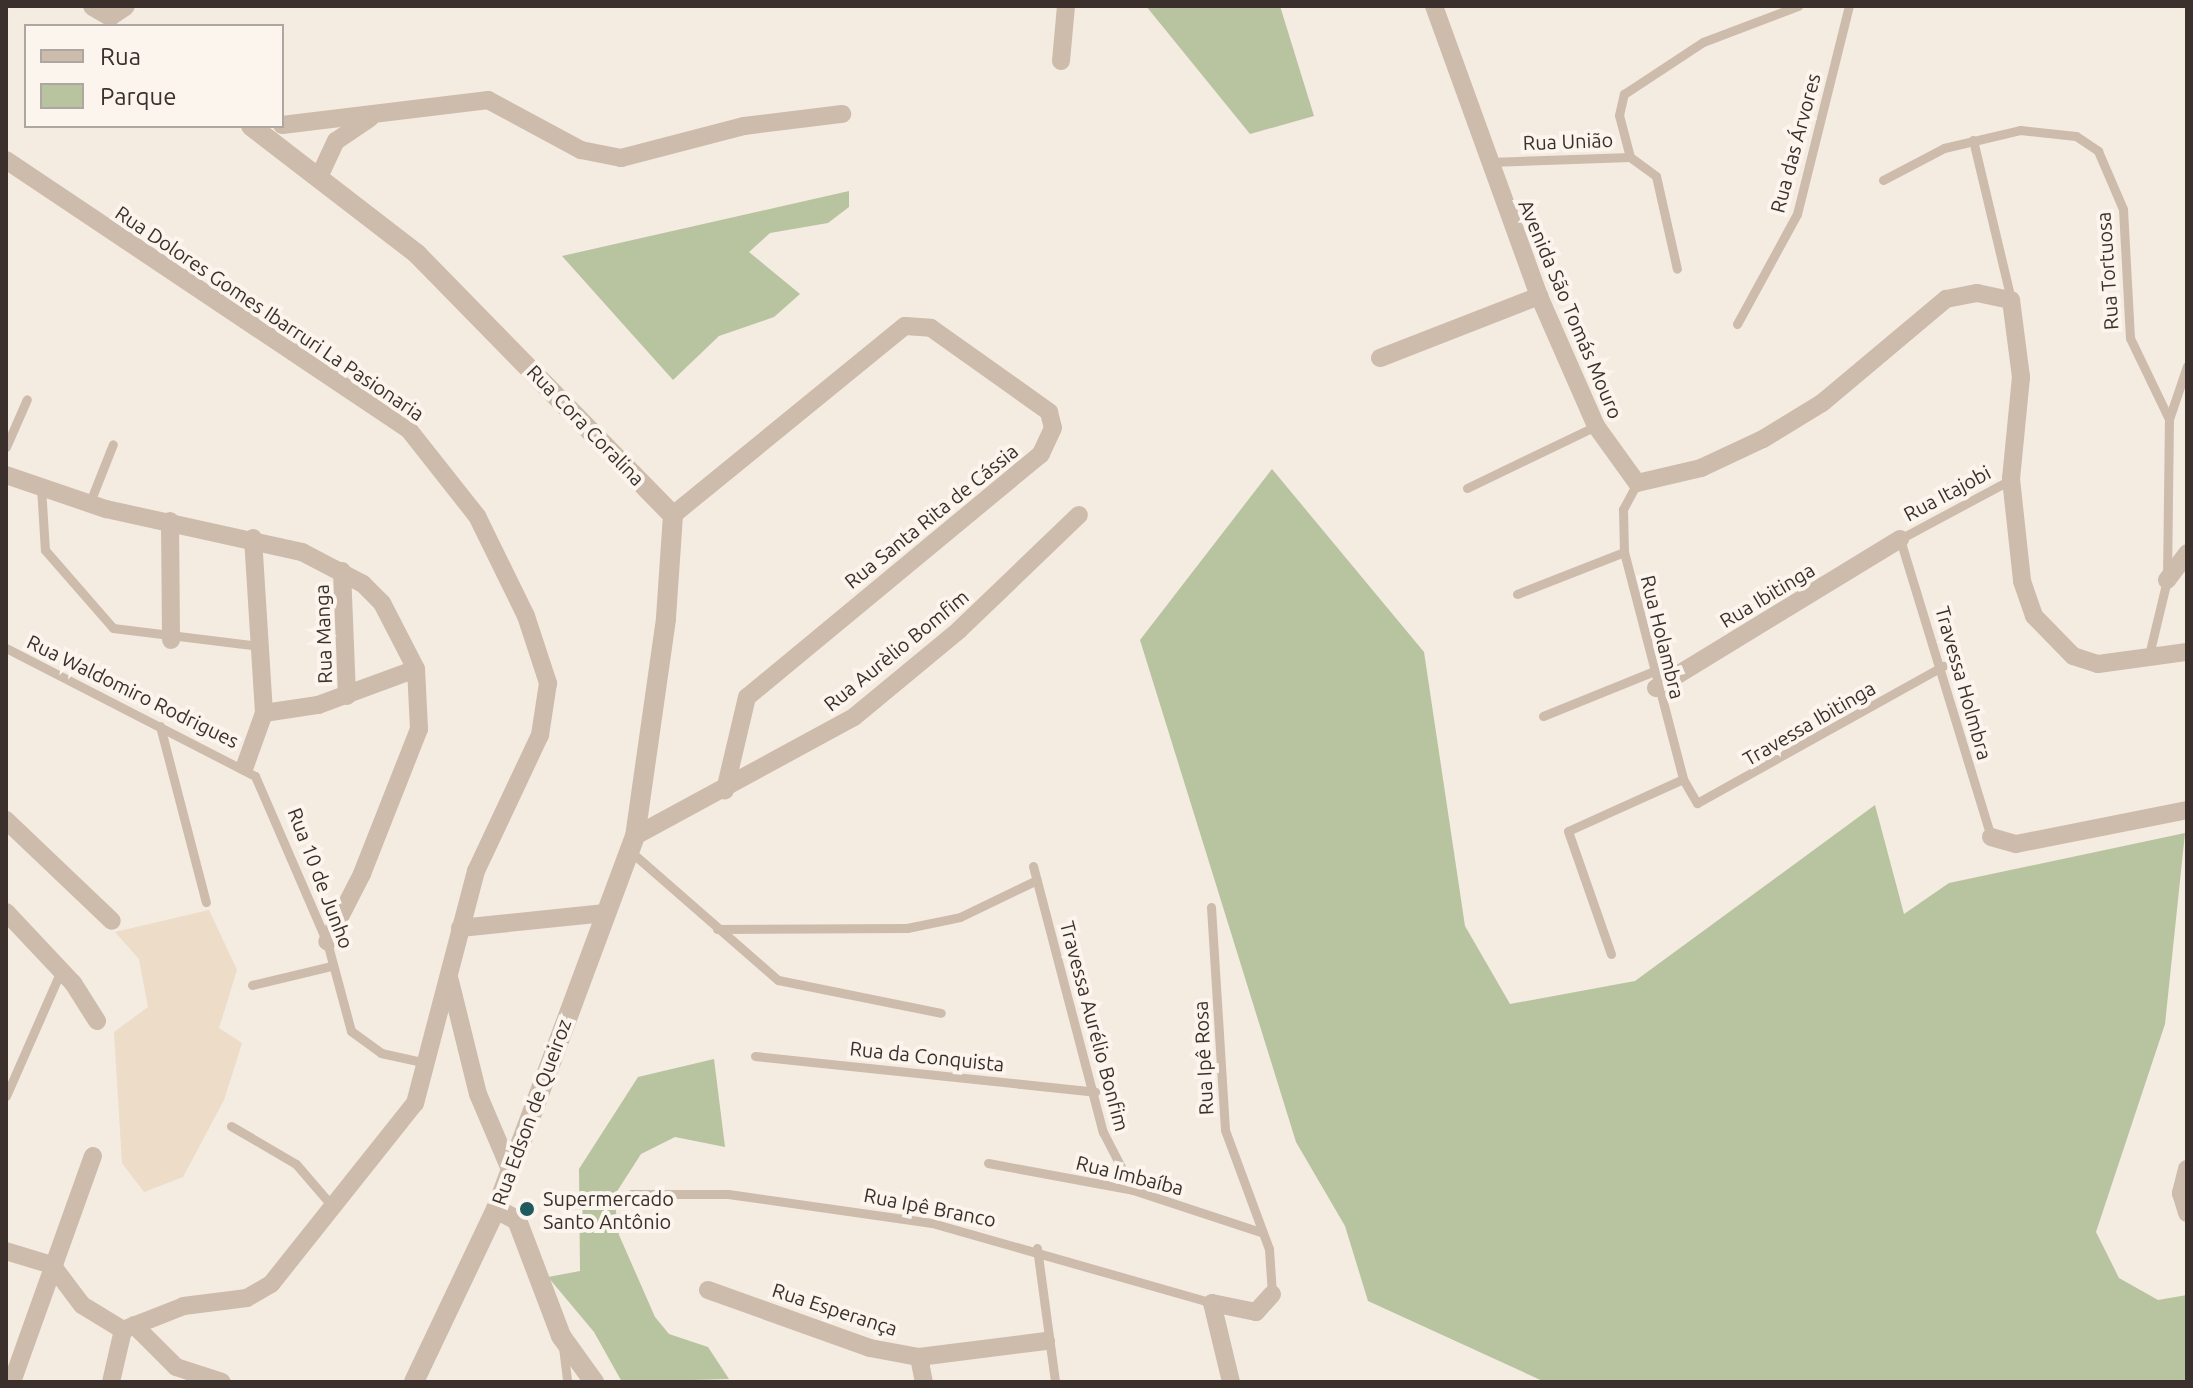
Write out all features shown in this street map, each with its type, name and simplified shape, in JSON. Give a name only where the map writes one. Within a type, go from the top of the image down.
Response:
[{"type":"street","points":[[93,6],[123,16]]},
{"type":"street","points":[[1061,61],[1066,6]]},
{"type":"street","name":"Avenida São Tomás Mouro","points":[[1434,6],[1486,163],[1539,296],[1596,426],[1637,483]]},
{"type":"street","points":[[284,125],[488,100],[581,150],[621,158],[744,126],[842,114]]},
{"type":"street","points":[[319,177],[336,141],[375,115]]},
{"type":"street","name":"Rua Cora Coralina","points":[[254,128],[417,254],[673,515]]},
{"type":"street","name":"Rua Dolores Gomes Ibarruri La Pasionaria","points":[[6,160],[409,430],[477,516],[526,616],[548,683],[540,735],[489,830],[460,928],[426,1063],[400,1129],[260,1294],[184,1306],[128,1327]]},
{"type":"street","points":[[1637,483],[1701,468],[1763,439],[1822,403],[1946,299],[1977,293],[2011,300],[2021,377],[2011,479],[2022,581],[2050,639],[2098,664],[2147,662],[2187,652]]},
{"type":"street","points":[[1380,358],[1539,296]]},
{"type":"street","name":"Rua Santa Rita de Cássia","points":[[673,515],[905,326],[931,328],[1049,412],[1053,428],[1041,454],[761,680],[740,714],[725,790]]},
{"type":"street","points":[[6,475],[90,502],[253,538],[342,571],[382,603],[416,669],[419,729],[362,874],[327,942]]},
{"type":"street","points":[[632,843],[666,619],[673,515]]},
{"type":"street","name":"Rua Aurèlio Bomfim","points":[[632,843],[854,717],[959,630],[1079,515]]},
{"type":"street","points":[[170,521],[171,640]]},
{"type":"street","points":[[245,766],[264,713],[253,538]]},
{"type":"street","name":"Rua Ibitinga","points":[[1654,680],[1900,539]]},
{"type":"street","points":[[2167,580],[2187,553]]},
{"type":"street","name":"Rua Manga","points":[[342,571],[347,696]]},
{"type":"street","points":[[264,713],[347,696],[416,669]]},
{"type":"street","points":[[1991,837],[2016,844],[2187,810]]},
{"type":"street","points":[[6,820],[112,921]]},
{"type":"street","name":"Rua Edson de Queiroz","points":[[414,1382],[496,1209],[509,1167],[632,843]]},
{"type":"street","points":[[6,912],[62,971],[97,1021]]},
{"type":"street","points":[[460,928],[605,913]]},
{"type":"street","points":[[449,974],[470,1069],[509,1167]]},
{"type":"street","points":[[12,1382],[93,1156]]},
{"type":"street","points":[[2187,1169],[2181,1193],[2187,1213]]},
{"type":"street","points":[[496,1209],[524,1232],[561,1336],[594,1382]]},
{"type":"street","points":[[6,1251],[52,1265],[82,1305],[128,1327],[176,1367],[222,1382]]},
{"type":"street","name":"Rua Esperança","points":[[708,1290],[870,1348],[919,1357],[1046,1341]]},
{"type":"street","points":[[1231,1382],[1212,1303],[1256,1312],[1272,1294]]},
{"type":"street","points":[[111,1382],[128,1327]]},
{"type":"street","points":[[919,1357],[924,1382]]},
{"type":"lane","name":"Rua União","points":[[1486,163],[1630,157],[1619,115],[1624,94],[1703,42],[1798,6]]},
{"type":"lane","name":"Rua das Árvores","points":[[1737,324],[1797,214],[1849,6]]},
{"type":"lane","name":"Rua Tortuosa","points":[[1883,180],[1973,140],[2051,130],[2098,151],[2123,209],[2130,338],[2169,419]]},
{"type":"lane","points":[[1973,140],[2011,300]]},
{"type":"lane","points":[[1630,157],[1656,176],[1677,269]]},
{"type":"lane","points":[[2147,662],[2167,580],[2169,419],[2187,366]]},
{"type":"lane","points":[[6,447],[27,399]]},
{"type":"lane","points":[[1467,488],[1596,426]]},
{"type":"lane","points":[[90,502],[113,444]]},
{"type":"lane","name":"Rua Itajobi","points":[[1900,539],[2011,479]]},
{"type":"lane","name":"Rua Holambra","points":[[1637,483],[1623,509],[1624,552],[1654,680],[1683,779],[1693,799]]},
{"type":"lane","points":[[41,487],[45,550],[101,619],[125,634],[261,646]]},
{"type":"lane","name":"Travessa Holmbra","points":[[1900,539],[1943,666],[1991,837]]},
{"type":"lane","points":[[1517,594],[1624,552]]},
{"type":"lane","name":"Rua Waldomiro Rodrigues","points":[[6,648],[245,766]]},
{"type":"lane","name":"Travessa Ibitinga","points":[[1693,799],[1708,802],[1943,666]]},
{"type":"lane","points":[[1543,716],[1654,680]]},
{"type":"lane","points":[[160,726],[206,902]]},
{"type":"lane","name":"Rua 10 de Junho","points":[[245,766],[265,793],[327,942],[343,1012],[363,1044],[426,1063]]},
{"type":"lane","points":[[1611,954],[1568,831],[1683,779]]},
{"type":"lane","points":[[632,843],[717,929],[778,980],[941,1013]]},
{"type":"lane","name":"Travessa Aurélio Bonfim","points":[[1033,866],[1095,1092],[1103,1132],[1133,1190]]},
{"type":"lane","points":[[717,929],[907,928],[960,917],[1037,880]]},
{"type":"lane","name":"Rua Ipê Rosa","points":[[1211,907],[1225,1130],[1274,1264],[1272,1294]]},
{"type":"lane","points":[[252,985],[331,966]]},
{"type":"lane","points":[[6,1096],[62,971]]},
{"type":"lane","name":"Rua da Conquista","points":[[755,1056],[1095,1092]]},
{"type":"lane","points":[[231,1126],[296,1164],[333,1207]]},
{"type":"lane","name":"Rua Imbaíba","points":[[988,1163],[1133,1190],[1261,1232]]},
{"type":"lane","name":"Rua Ipê Branco","points":[[631,1194],[817,1205],[1037,1248],[1212,1303]]},
{"type":"lane","points":[[1037,1248],[1046,1341],[1055,1382]]},
{"type":"lane","points":[[561,1336],[567,1382]]},
{"type":"green space","points":[[1146,6],[1280,6],[1314,116],[1250,134]]},
{"type":"green space","points":[[849,191],[849,207],[828,223],[770,233],[749,252],[800,294],[774,317],[719,336],[673,380],[562,256]]},
{"type":"green space","points":[[1272,469],[1424,652],[1465,926],[1510,1004],[1635,981],[1875,805],[1904,914],[1949,883],[2185,833],[2165,1024],[2096,1232],[2119,1278],[2158,1300],[2187,1295],[2187,1382],[1545,1382],[1368,1301],[1345,1226],[1296,1142],[1140,640]]},
{"type":"green space","points":[[714,1059],[725,1147],[675,1137],[641,1154],[614,1196],[619,1235],[655,1317],[669,1334],[708,1347],[729,1379],[622,1382],[594,1332],[548,1277],[580,1271],[579,1169],[638,1077]]},
{"type":"shaded area","points":[[209,910],[237,970],[219,1028],[242,1043],[224,1100],[183,1177],[144,1192],[122,1163],[114,1032],[148,1007],[139,959],[115,932]]},
{"type":"place","name":"Supermercado Santo Antônio","points":[[527,1209]]}]
